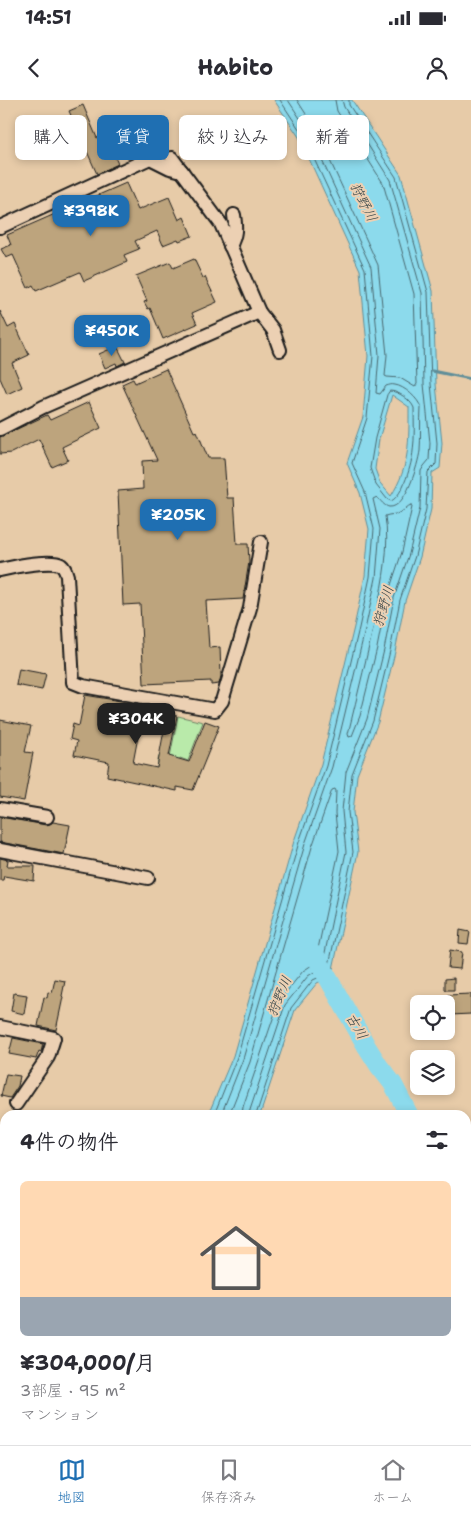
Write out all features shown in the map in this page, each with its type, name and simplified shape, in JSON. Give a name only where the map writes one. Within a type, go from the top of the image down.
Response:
[{"type":"street","points":[[0,227],[150,158],[170,168],[182,171]]},
{"type":"street","points":[[172,158],[221,224],[259,312],[273,330],[280,350]]},
{"type":"street","points":[[230,246],[236,236],[234,215]]},
{"type":"street","points":[[0,429],[52,403],[259,312]]},
{"type":"street","points":[[0,570],[48,563],[60,564],[65,568],[73,682],[83,686],[215,710],[222,701],[250,608],[262,542]]},
{"type":"street","points":[[0,809],[47,817]]},
{"type":"street","points":[[0,850],[148,878]]},
{"type":"street","points":[[0,1027],[54,1038],[48,1057],[16,1104]]},
{"type":"green space","points":[[178,716],[203,722],[188,761],[180,758],[175,770],[157,767],[159,755],[170,757]]},
{"type":"water","points":[[274,100],[352,100],[362,115],[297,115],[297,134],[287,119],[287,115],[284,115]]},
{"type":"water","name":"狩野川","points":[[369,126],[401,175],[433,291],[436,384],[442,443],[440,468],[432,473],[431,509],[420,557],[405,601],[378,722],[357,775],[353,812],[358,852],[332,974],[317,983],[295,1010],[262,1110],[210,1110],[233,1056],[294,841],[321,764],[365,576],[369,529],[360,493],[347,463],[363,417],[368,356],[360,270],[310,160],[369,160]],"holes":[[[392,395],[409,407],[407,453],[402,474],[391,496],[380,483],[375,469],[379,439]]]},
{"type":"building","points":[[83,105],[97,138],[97,160],[116,160],[118,164],[97,174],[87,152],[87,115],[71,115],[69,111]]},
{"type":"building","points":[[126,183],[138,210],[169,197],[179,220],[184,217],[192,236],[163,245],[157,231],[135,241],[139,249],[124,255],[127,262],[84,281],[80,272],[36,291],[33,285],[28,288],[13,255],[6,258],[1,249],[11,245],[7,235]]},
{"type":"building","points":[[194,259],[217,302],[192,313],[197,324],[163,339],[150,308],[148,309],[144,302],[147,301],[136,276],[170,262],[173,268]]},
{"type":"building","points":[[0,311],[8,328],[15,324],[29,355],[12,363],[22,387],[7,394],[0,378]]},
{"type":"building","points":[[117,346],[125,362],[117,366],[116,363],[105,368],[99,354]]},
{"type":"building","points":[[166,369],[194,432],[197,431],[208,458],[224,458],[227,498],[234,498],[237,544],[248,544],[249,562],[243,599],[206,601],[209,648],[220,647],[221,676],[219,684],[211,685],[211,681],[144,684],[140,604],[123,605],[118,491],[143,489],[142,461],[157,460],[122,384],[133,379],[135,383]]},
{"type":"building","points":[[89,402],[101,428],[62,447],[68,460],[52,467],[39,439],[11,453],[0,454],[0,437],[47,415],[50,420]]},
{"type":"building","points":[[19,669],[46,674],[42,690],[16,685]]},
{"type":"building","points":[[85,695],[144,705],[133,763],[157,768],[167,714],[177,716],[169,756],[189,762],[205,721],[219,726],[193,790],[177,787],[177,791],[107,776],[109,762],[74,755],[77,741],[70,739],[73,724],[79,726]]},
{"type":"building","points":[[0,720],[31,726],[25,752],[33,753],[24,801],[0,797]]},
{"type":"building","points":[[0,817],[46,825],[53,822],[70,825],[64,854],[0,842]]},
{"type":"building","points":[[0,858],[8,860],[7,866],[35,866],[34,881],[4,876],[3,880],[0,880]]},
{"type":"building","points":[[460,930],[470,932],[468,944],[459,943]]},
{"type":"building","points":[[450,950],[462,952],[460,969],[448,968]]},
{"type":"building","points":[[454,978],[454,990],[445,990],[445,979]]},
{"type":"building","points":[[55,979],[65,981],[56,1030],[38,1026],[44,997],[47,998],[48,992],[52,993]]},
{"type":"building","points":[[14,993],[27,995],[24,1014],[11,1011]]},
{"type":"building","points":[[471,994],[471,1014],[455,1015],[455,995],[447,995]]},
{"type":"building","points":[[13,1038],[43,1044],[41,1052],[39,1051],[36,1059],[9,1054]]},
{"type":"building","points":[[6,1074],[20,1076],[18,1086],[10,1098],[1,1096]]},
{"type":"waterway","points":[[432,371],[471,379]]},
{"type":"waterway","name":"古川","points":[[315,955],[367,1047],[393,1084],[406,1110]]}]
